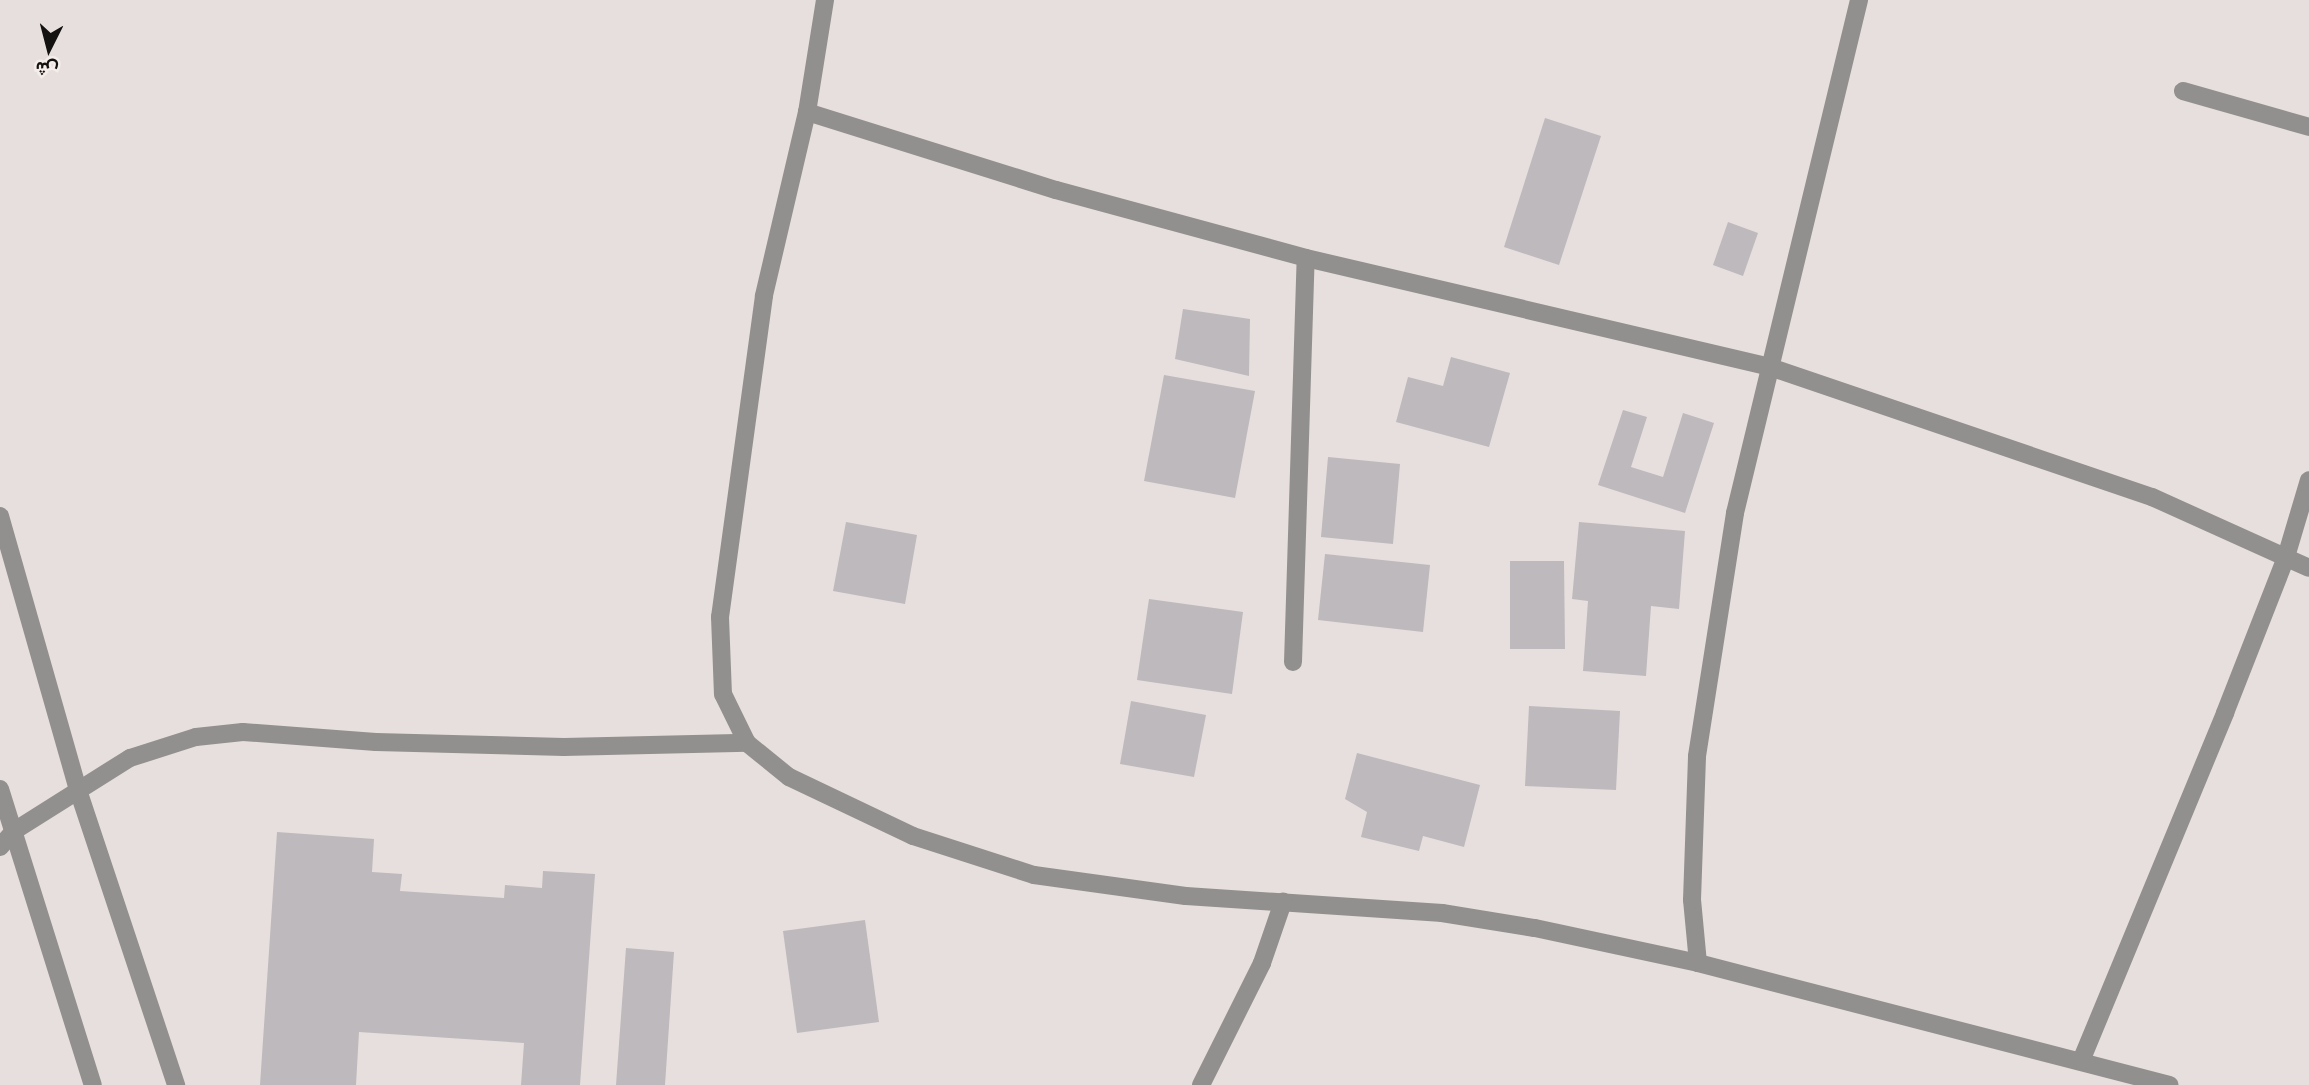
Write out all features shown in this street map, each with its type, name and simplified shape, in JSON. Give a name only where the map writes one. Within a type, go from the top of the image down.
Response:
[{"type":"street","points":[[825,0],[807,112],[765,296],[723,580],[719,656],[723,694],[747,743],[789,777],[844,806],[973,858],[1093,886],[1442,913],[1698,963],[2169,1085]]},
{"type":"street","points":[[1698,963],[1692,900],[1697,756],[1735,513],[1859,0]]},
{"type":"street","points":[[2183,91],[2309,127]]},
{"type":"street","points":[[807,112],[1056,190],[1306,258],[1770,367],[2140,493],[2309,568]]},
{"type":"street","points":[[1293,662],[1306,258]]},
{"type":"street","points":[[2081,1061],[2286,557],[2309,480]]},
{"type":"street","points":[[0,516],[79,793],[176,1085]]},
{"type":"street","points":[[0,847],[14,831],[79,793],[130,758],[158,746],[243,732],[376,742],[564,747],[747,743]]},
{"type":"street","points":[[0,789],[93,1085]]},
{"type":"street","points":[[1201,1085],[1262,964],[1283,902]]},
{"type":"building","points":[[1545,118],[1601,136],[1559,265],[1504,247]]},
{"type":"building","points":[[1728,222],[1758,233],[1743,276],[1713,265]]},
{"type":"building","points":[[1183,309],[1250,319],[1249,376],[1175,359]]},
{"type":"building","points":[[1451,357],[1510,373],[1489,447],[1396,422],[1408,377],[1443,386]]},
{"type":"building","points":[[1164,375],[1255,391],[1235,498],[1144,481]]},
{"type":"building","points":[[1623,410],[1647,417],[1631,467],[1663,477],[1683,413],[1714,423],[1685,513],[1598,485]]},
{"type":"building","points":[[1328,457],[1400,464],[1393,544],[1321,537]]},
{"type":"building","points":[[846,522],[917,535],[905,604],[833,591]]},
{"type":"building","points":[[1579,522],[1685,531],[1679,609],[1651,606],[1646,676],[1583,671],[1588,601],[1572,599]]},
{"type":"building","points":[[1325,554],[1430,565],[1423,632],[1318,620]]},
{"type":"building","points":[[1510,561],[1564,561],[1565,649],[1510,649]]},
{"type":"building","points":[[1149,599],[1243,612],[1232,694],[1137,680]]},
{"type":"building","points":[[1131,701],[1206,715],[1194,777],[1120,764]]},
{"type":"building","points":[[1529,706],[1620,711],[1616,790],[1525,786]]},
{"type":"building","points":[[1357,753],[1480,785],[1464,847],[1423,836],[1419,851],[1361,837],[1367,812],[1345,799]]},
{"type":"building","points":[[277,832],[374,839],[372,872],[402,874],[400,891],[504,898],[505,885],[542,888],[543,871],[595,874],[580,1085],[521,1085],[524,1043],[359,1032],[356,1085],[260,1085]]},
{"type":"building","points":[[865,920],[879,1022],[797,1033],[783,931]]},
{"type":"building","points":[[626,948],[674,952],[665,1085],[616,1085]]}]
